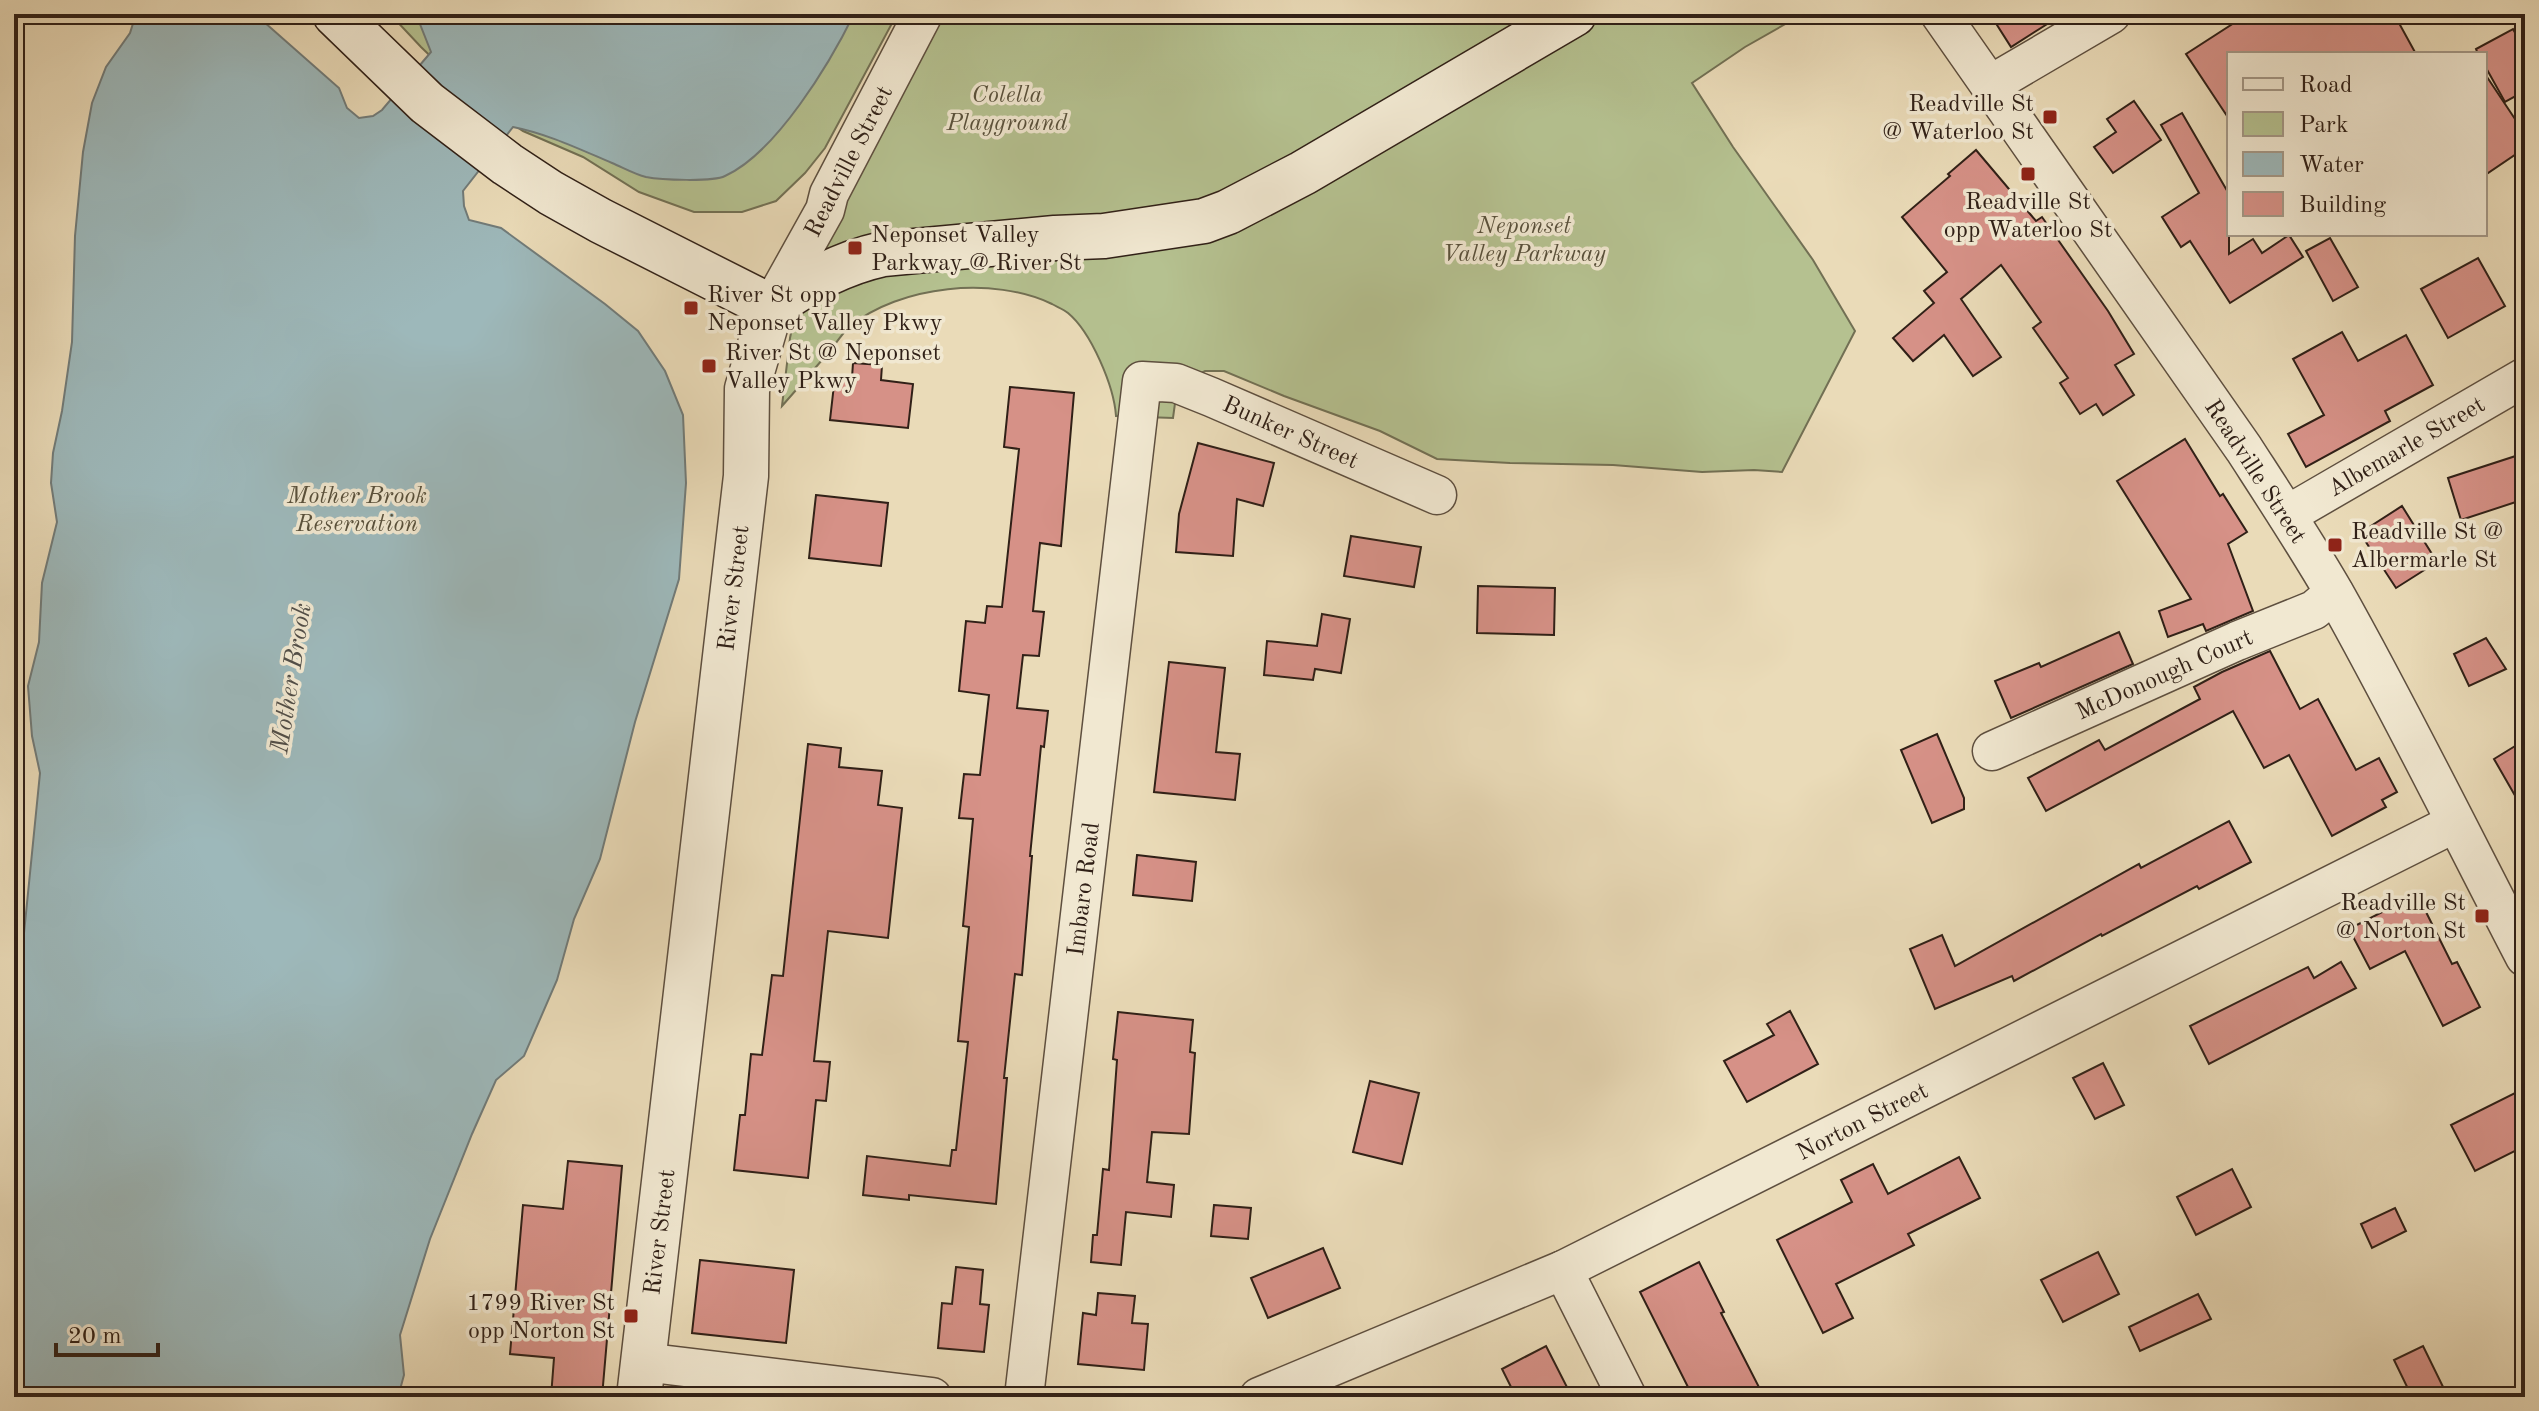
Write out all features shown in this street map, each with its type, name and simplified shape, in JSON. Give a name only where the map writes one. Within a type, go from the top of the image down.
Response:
[{"type":"main road","points":[[335,14],[393,72],[447,119],[507,164],[601,221],[771,307],[821,276],[853,261],[883,254],[1145,232],[1216,217],[1303,173],[1574,14]]},
{"type":"main road","name":"River Street","points":[[641,1380],[746,476],[747,389],[771,307]]},
{"type":"street","name":"Readville Street","points":[[771,307],[825,210],[829,194],[923,14]]},
{"type":"street","name":"Readville Street","points":[[1940,14],[2287,515],[2334,593],[2525,957]]},
{"type":"street","points":[[1990,85],[2111,14]]},
{"type":"street","name":"Albemarle Street","points":[[2287,515],[2525,377]]},
{"type":"street","name":"Bunker Street","points":[[1142,381],[1176,383],[1223,401],[1437,495]]},
{"type":"street","name":"Imbaro Road","points":[[1024,1397],[1142,381]]},
{"type":"street","name":"McDonough Court","points":[[1992,751],[2237,641],[2314,610],[2334,593]]},
{"type":"street","name":"Norton Street","points":[[1259,1397],[1563,1270],[2455,823]]},
{"type":"street","points":[[1563,1270],[1627,1397]]},
{"type":"street","points":[[641,1380],[932,1397]]},
{"type":"green space","points":[[390,14],[897,14],[825,148],[805,173],[776,201],[742,212],[694,212],[639,192],[583,157],[523,131],[473,97]]},
{"type":"green space","name":"Neponset Valley Parkway","points":[[941,14],[1803,14],[1745,47],[1692,83],[1813,260],[1855,331],[1782,472],[1702,472],[1613,465],[1437,459],[1380,431],[1224,371],[1205,371],[1190,379],[1176,396],[1173,418],[1116,416],[1100,360],[1085,333],[1068,313],[1029,295],[976,288],[920,294],[870,313],[846,330],[782,406],[790,338],[801,286]]},
{"type":"water","name":"Mother Brook Reservation","points":[[136,14],[255,14],[339,88],[347,108],[359,118],[373,116],[382,110],[431,52],[416,14],[854,14],[816,81],[782,128],[744,164],[725,176],[699,180],[646,177],[563,142],[513,127],[463,191],[469,220],[501,228],[638,331],[665,371],[683,415],[686,483],[679,579],[635,722],[600,859],[574,919],[557,980],[524,1056],[496,1080],[430,1239],[400,1335],[404,1375],[398,1397],[14,1397],[14,974],[23,943],[40,773],[32,736],[28,686],[39,642],[42,583],[57,522],[51,483],[53,453],[72,342],[75,236],[83,152],[92,103],[106,67],[130,33]]},
{"type":"building","points":[[1990,14],[2063,14],[2011,47]]},
{"type":"building","points":[[2248,14],[2394,14],[2415,52],[2227,52],[2227,116],[2186,54]]},
{"type":"building","points":[[2513,29],[2525,51],[2525,91],[2505,102],[2487,70],[2487,52],[2477,52],[2476,49]]},
{"type":"building","points":[[2487,77],[2525,134],[2525,148],[2487,174]]},
{"type":"building","points":[[2134,101],[2161,140],[2113,173],[2094,147],[2116,132],[2107,119]]},
{"type":"building","points":[[2182,113],[2227,191],[2229,254],[2253,239],[2262,253],[2290,236],[2303,257],[2230,303],[2190,241],[2181,247],[2162,217],[2199,193],[2161,125]]},
{"type":"building","points":[[1976,150],[2036,221],[2042,217],[2134,354],[2115,365],[2134,395],[2103,415],[2096,404],[2080,414],[2060,383],[2068,378],[2033,328],[2041,322],[2001,265],[1961,299],[2001,357],[1973,376],[1944,335],[1913,361],[1893,338],[1934,303],[1924,291],[1947,272],[1902,217]]},
{"type":"building","points":[[2330,238],[2358,287],[2333,301],[2306,251]]},
{"type":"building","points":[[2478,258],[2505,306],[2448,338],[2421,289]]},
{"type":"building","points":[[2342,332],[2358,361],[2406,335],[2433,385],[2385,411],[2390,421],[2306,467],[2288,434],[2324,415],[2293,359]]},
{"type":"building","points":[[853,363],[882,365],[881,380],[913,384],[908,428],[830,420],[835,376],[852,378]]},
{"type":"building","points":[[1010,387],[1074,393],[1061,546],[1040,543],[1033,611],[1044,612],[1039,656],[1023,655],[1017,708],[1048,711],[1044,747],[1041,746],[1030,856],[1022,975],[1015,974],[1004,1078],[1007,1078],[996,1204],[909,1195],[909,1200],[863,1195],[867,1156],[950,1166],[952,1150],[956,1150],[968,1042],[958,1041],[969,927],[963,926],[973,819],[959,818],[964,774],[980,775],[989,695],[959,691],[966,621],[985,623],[987,606],[1002,607],[1019,449],[1004,447]]},
{"type":"building","points":[[2185,439],[2220,496],[2223,494],[2247,532],[2228,544],[2253,611],[2206,631],[2203,624],[2168,637],[2159,611],[2191,599],[2117,481]]},
{"type":"building","points":[[1198,443],[1274,463],[1263,506],[1237,499],[1233,556],[1176,552],[1179,514]]},
{"type":"building","points":[[2525,453],[2525,499],[2461,520],[2448,478]]},
{"type":"building","points":[[816,495],[888,503],[881,566],[809,558]]},
{"type":"building","points":[[2402,506],[2437,562],[2396,588],[2360,533]]},
{"type":"building","points":[[1351,536],[1421,547],[1414,587],[1344,576]]},
{"type":"building","points":[[1478,586],[1555,588],[1554,635],[1477,633]]},
{"type":"building","points":[[1322,614],[1350,619],[1341,673],[1315,669],[1313,680],[1264,675],[1267,641],[1317,646]]},
{"type":"building","points":[[2119,632],[2133,664],[2011,718],[1995,681],[2039,663],[2041,667]]},
{"type":"building","points":[[2486,638],[2506,669],[2469,686],[2454,654]]},
{"type":"building","points":[[2270,651],[2300,709],[2318,699],[2356,770],[2379,758],[2397,792],[2382,800],[2386,807],[2332,836],[2289,755],[2264,768],[2233,711],[2046,811],[2028,778],[2099,740],[2105,750],[2200,699],[2194,687]]},
{"type":"building","points":[[1169,662],[1225,668],[1216,752],[1240,754],[1235,800],[1154,792]]},
{"type":"building","points":[[1937,734],[1964,798],[1964,809],[1932,823],[1901,750]]},
{"type":"building","points":[[2525,740],[2525,813],[2494,759]]},
{"type":"building","points":[[808,744],[841,748],[839,767],[882,771],[878,805],[902,808],[888,938],[828,931],[814,1061],[830,1062],[826,1101],[816,1100],[808,1178],[734,1170],[740,1115],[745,1115],[751,1054],[762,1055],[772,975],[783,976]]},
{"type":"building","points":[[2229,821],[2251,862],[2101,934],[2014,981],[2012,976],[1935,1009],[1910,949],[1942,935],[1955,966],[2139,864],[2141,868]]},
{"type":"building","points":[[1137,855],[1196,862],[1192,901],[1133,895]]},
{"type":"building","points":[[2417,894],[2452,964],[2457,962],[2480,1007],[2443,1026],[2405,951],[2370,969],[2349,929]]},
{"type":"building","points":[[2341,962],[2356,988],[2209,1064],[2190,1026],[2308,967],[2314,978]]},
{"type":"building","points":[[1790,1011],[1818,1064],[1747,1102],[1724,1061],[1774,1035],[1767,1024]]},
{"type":"building","points":[[1118,1012],[1193,1020],[1190,1052],[1195,1053],[1189,1134],[1152,1132],[1147,1182],[1174,1185],[1171,1217],[1126,1212],[1121,1265],[1091,1262],[1093,1235],[1097,1235],[1103,1169],[1109,1170]]},
{"type":"building","points":[[2103,1063],[2124,1105],[2095,1119],[2073,1078]]},
{"type":"building","points":[[1370,1081],[1419,1093],[1402,1164],[1353,1152]]},
{"type":"building","points":[[2515,1093],[2525,1112],[2525,1146],[2475,1171],[2451,1125]]},
{"type":"building","points":[[1959,1157],[1980,1198],[1908,1234],[1914,1245],[1836,1284],[1853,1318],[1823,1333],[1777,1240],[1852,1202],[1841,1180],[1873,1164],[1888,1194]]},
{"type":"building","points":[[568,1161],[622,1166],[602,1397],[551,1397],[554,1358],[510,1354],[523,1205],[563,1209]]},
{"type":"building","points":[[2232,1169],[2251,1207],[2196,1235],[2177,1197]]},
{"type":"building","points":[[1214,1205],[1251,1208],[1248,1239],[1211,1236]]},
{"type":"building","points":[[2395,1208],[2406,1231],[2372,1248],[2361,1224]]},
{"type":"building","points":[[1323,1248],[1340,1288],[1268,1318],[1251,1278]]},
{"type":"building","points":[[2098,1252],[2119,1294],[2063,1322],[2041,1280]]},
{"type":"building","points":[[700,1260],[794,1270],[786,1343],[692,1333]]},
{"type":"building","points":[[1699,1262],[1764,1397],[1693,1397],[1640,1292]]},
{"type":"building","points":[[956,1267],[983,1270],[980,1304],[989,1305],[984,1352],[938,1348],[942,1303],[952,1304]]},
{"type":"building","points":[[1098,1293],[1135,1296],[1132,1323],[1148,1324],[1144,1370],[1078,1364],[1083,1313],[1096,1315]]},
{"type":"building","points":[[2198,1294],[2211,1319],[2140,1351],[2129,1327]]},
{"type":"building","points":[[1546,1346],[1572,1397],[1516,1397],[1502,1369]]},
{"type":"building","points":[[2423,1346],[2448,1397],[2412,1397],[2394,1360]]},
{"type":"place","name":"Readville St @ Waterloo St","points":[[2050,117]]},
{"type":"place","name":"Readville St opp Waterloo St","points":[[2028,174]]},
{"type":"place","name":"Neponset Valley Parkway @ River St","points":[[855,248]]},
{"type":"place","name":"River St opp Neponset Valley Pkwy","points":[[691,308]]},
{"type":"place","name":"River St @ Neponset Valley Pkwy","points":[[709,366]]},
{"type":"place","name":"Readville St @ Albermarle St","points":[[2335,545]]},
{"type":"place","name":"Readville St @ Norton St","points":[[2482,916]]},
{"type":"place","name":"1799 River St opp Norton St","points":[[631,1316]]},
{"type":"park label","name":"Colella Playground","points":[[1007,108]]},
{"type":"water label","name":"Mother Brook","points":[[290,678]]}]
